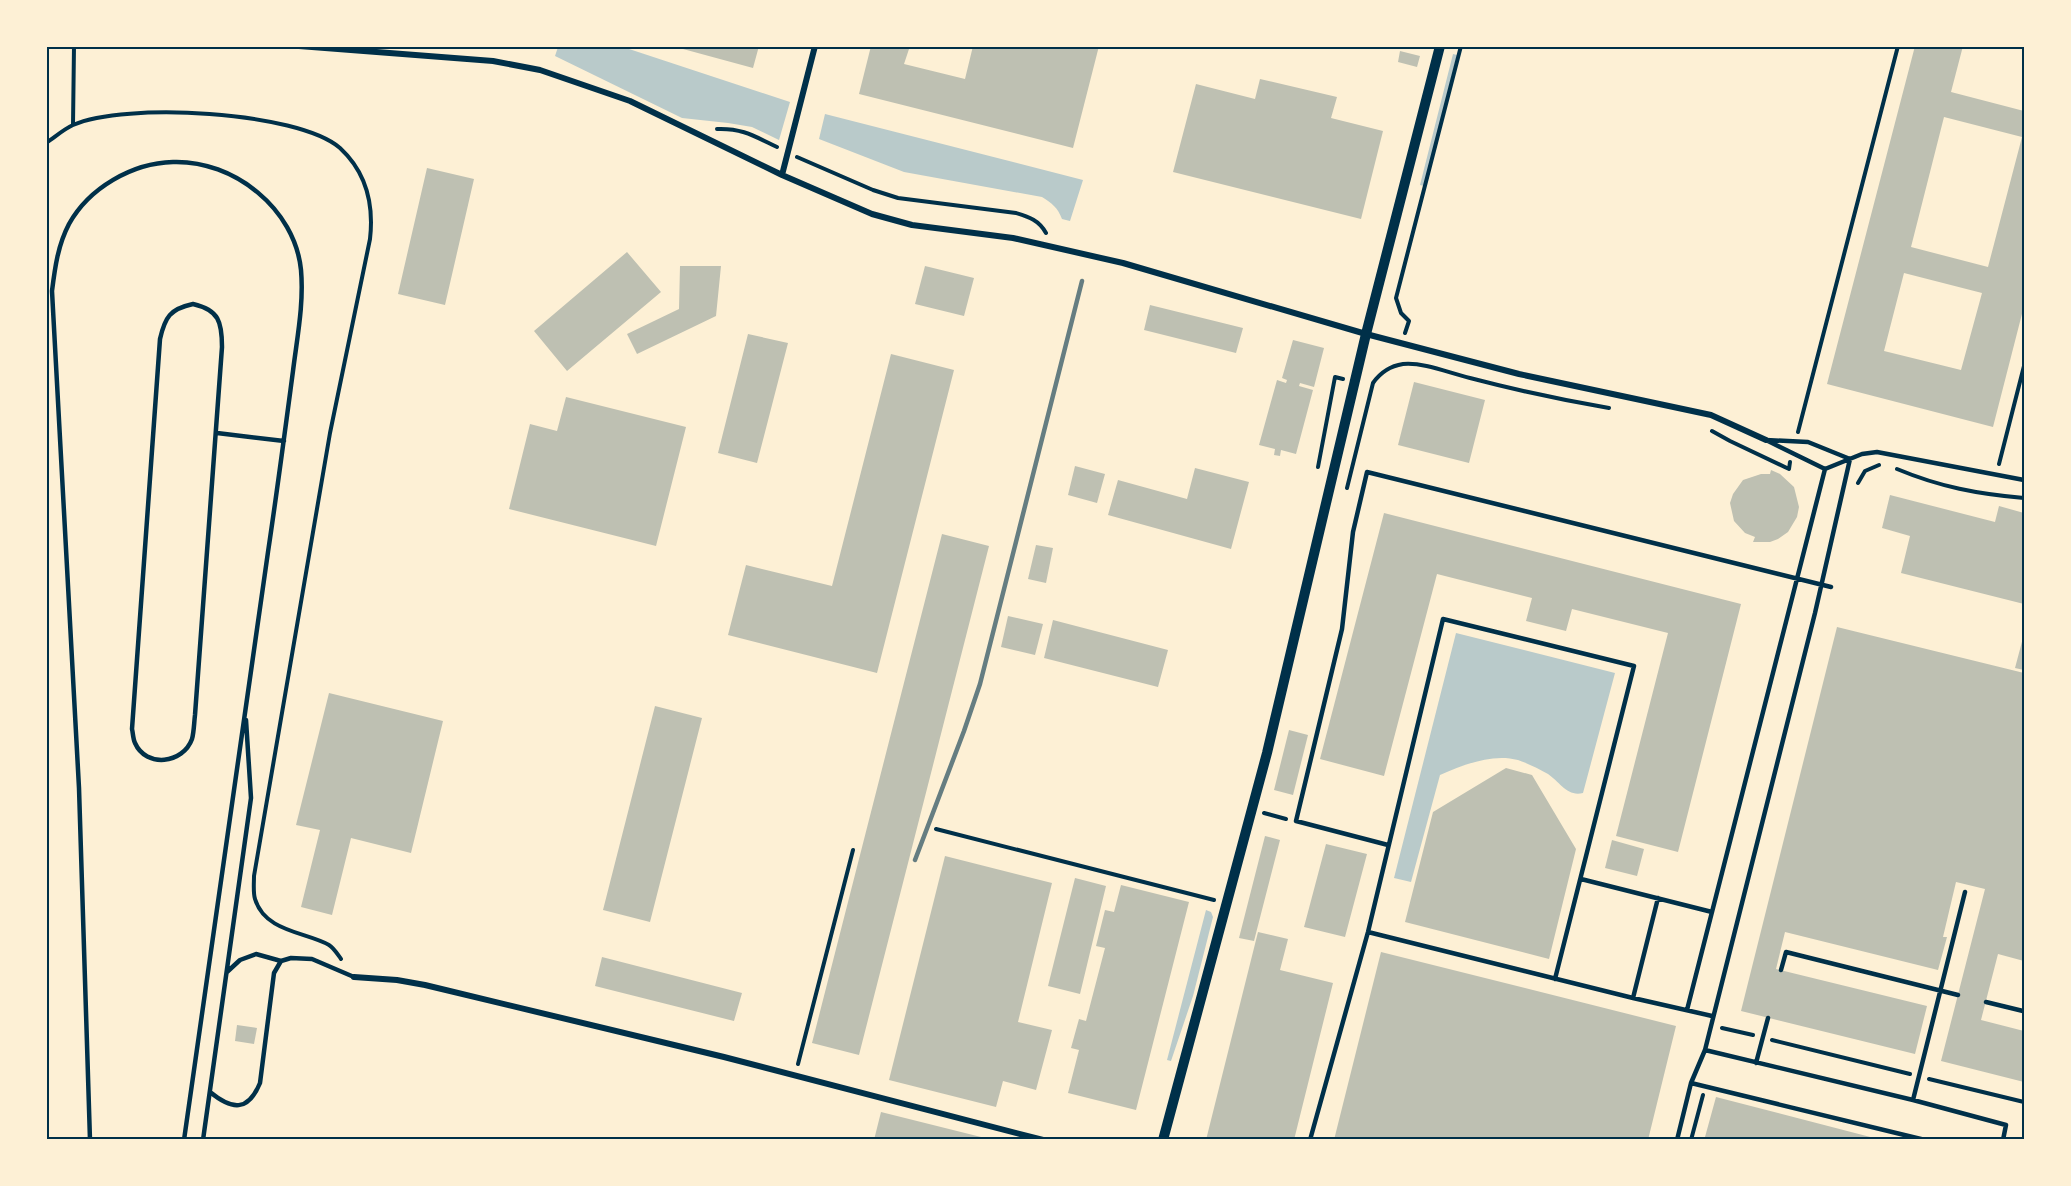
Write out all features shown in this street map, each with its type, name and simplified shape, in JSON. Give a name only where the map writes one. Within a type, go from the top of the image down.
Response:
[{"type":"street","points":[[299,46],[493,62],[540,70],[630,101],[782,175],[872,214],[912,225],[1013,238],[1122,263],[1366,334],[1520,374],[1711,416],[1766,440]]},
{"type":"street","points":[[782,175],[815,46]]},
{"type":"street","points":[[1162,1140],[1285,680],[1366,334],[1440,46]]},
{"type":"street","points":[[354,977],[397,980],[425,985],[795,1075],[1043,1140]]},
{"type":"lane","points":[[90,1140],[79,788],[52,291],[57,252],[70,222],[92,195],[118,177],[149,166],[174,162],[202,165],[232,175],[257,191],[275,209],[291,235],[301,268],[301,302],[284,441],[184,1140]]},
{"type":"lane","points":[[193,304],[207,307],[217,316],[222,330],[217,433],[192,740],[176,759],[152,758],[141,751],[135,743],[132,729],[160,339],[165,320],[179,307],[193,304]]},
{"type":"lane","points":[[217,433],[284,441]]},
{"type":"lane","points":[[1766,440],[1808,442],[1850,459]]},
{"type":"lane","points":[[1766,440],[1825,470]]},
{"type":"lane","points":[[1825,470],[1862,454],[1877,452],[2025,480]]},
{"type":"lane","points":[[1677,1140],[1691,1083],[1704,1050],[1822,585],[1850,459]]},
{"type":"lane","points":[[1687,1010],[1825,470]]},
{"type":"lane","points":[[1388,845],[1296,821],[1342,629],[1353,532],[1367,472],[1831,588]]},
{"type":"lane","points":[[1310,1140],[1368,932],[1443,619],[1634,666],[1555,979]]},
{"type":"lane","points":[[203,1140],[251,798],[246,710]]},
{"type":"lane","points":[[1581,879],[1712,912]]},
{"type":"lane","points":[[1913,1100],[1965,892]]},
{"type":"lane","points":[[1633,998],[1658,898]]},
{"type":"lane","points":[[1368,932],[1712,1016]]},
{"type":"lane","points":[[1781,970],[1786,952],[1958,995]]},
{"type":"lane","points":[[227,972],[240,960],[256,954],[281,961],[291,958],[312,959],[354,977]]},
{"type":"lane","points":[[210,1092],[222,1102],[234,1105],[245,1103],[254,1096],[260,1083],[274,973],[281,961]]},
{"type":"lane","points":[[1986,1002],[2023,1011]]},
{"type":"lane","points":[[1756,1063],[1768,1018]]},
{"type":"lane","points":[[1704,1050],[1913,1100],[2006,1125],[2003,1140]]},
{"type":"lane","points":[[1691,1083],[1925,1140]]},
{"type":"path","points":[[46,143],[73,125],[75,46]]},
{"type":"path","points":[[1392,367],[1409,321],[1401,313],[1396,298],[1461,46]]},
{"type":"path","points":[[1795,441],[1898,46]]},
{"type":"path","points":[[691,131],[734,128],[873,190],[898,198],[1016,213],[1031,218],[1041,225],[1046,234],[1045,245]]},
{"type":"path","points":[[1347,488],[1374,384],[1379,374],[1392,367],[1404,364],[1427,366],[1556,399],[1609,408]]},
{"type":"path","points":[[1991,495],[2025,366]]},
{"type":"path","points":[[1708,429],[1789,469],[1793,452]]},
{"type":"path","points":[[1855,494],[1865,471],[1878,465],[1889,465],[1930,483],[1991,495],[2025,498]]},
{"type":"path","points":[[1263,813],[1266,802]]},
{"type":"path","points":[[936,829],[1226,904]]},
{"type":"path","points":[[795,1075],[852,850]]},
{"type":"path","points":[[1713,1052],[1721,1020]]},
{"type":"path","points":[[1720,1027],[2025,1102]]},
{"type":"path","points":[[1692,1140],[1705,1086]]},
{"type":"shaded area","points":[[558,47],[623,47],[790,102],[779,140],[752,127],[682,118],[555,56]]},
{"type":"shaded area","points":[[1453,54],[1457,55],[1424,186],[1420,185]]},
{"type":"shaded area","points":[[825,114],[1083,180],[1070,221],[1062,219],[1054,206],[1042,197],[904,172],[819,139]]},
{"type":"shaded area","points":[[1456,633],[1615,673],[1583,793],[1572,793],[1544,772],[1522,761],[1508,758],[1478,761],[1440,775],[1411,882],[1394,878]]},
{"type":"shaded area","points":[[1206,910],[1211,912],[1213,917],[1193,996],[1171,1061],[1167,1060]]},
{"type":"building","points":[[672,46],[759,46],[753,68]]},
{"type":"building","points":[[871,46],[899,46],[909,49],[904,64],[965,79],[973,46],[1099,46],[1073,148],[859,94]]},
{"type":"building","points":[[1915,46],[1963,46],[1951,92],[2024,111],[2024,306],[1993,427],[1827,384]],"holes":[[[1944,117],[2022,137],[1988,267],[1911,247]],[[1904,273],[1982,293],[1961,370],[1884,351]]]},
{"type":"building","points":[[1400,51],[1420,56],[1417,67],[1398,62]]},
{"type":"building","points":[[1260,79],[1337,97],[1331,118],[1383,131],[1361,219],[1173,172],[1196,84],[1255,99]]},
{"type":"building","points":[[427,168],[474,179],[445,305],[398,294]]},
{"type":"building","points":[[627,252],[661,292],[567,371],[534,331]]},
{"type":"building","points":[[680,266],[721,266],[716,316],[637,354],[627,334],[679,309]]},
{"type":"building","points":[[925,266],[974,278],[964,316],[915,304]]},
{"type":"building","points":[[1150,305],[1243,328],[1236,353],[1144,330]]},
{"type":"building","points":[[748,334],[788,343],[757,463],[718,453]]},
{"type":"building","points":[[1293,340],[1324,348],[1314,387],[1300,383],[1299,386],[1313,390],[1296,454],[1281,450],[1280,456],[1274,455],[1275,449],[1259,445],[1277,380],[1286,383],[1287,380],[1282,378]]},
{"type":"building","points":[[891,354],[954,370],[877,673],[728,635],[746,565],[832,586]]},
{"type":"building","points":[[1414,382],[1485,400],[1469,463],[1398,445]]},
{"type":"building","points":[[566,397],[686,427],[656,546],[509,509],[530,424],[557,431]]},
{"type":"building","points":[[1075,466],[1105,474],[1097,503],[1068,495]]},
{"type":"building","points":[[1195,468],[1249,482],[1231,549],[1108,515],[1118,480],[1187,499]]},
{"type":"building","points":[[1771,470],[1780,474],[1794,487],[1799,507],[1797,517],[1788,532],[1778,539],[1770,542],[1753,542],[1755,537],[1745,533],[1734,521],[1730,503],[1733,494],[1743,480],[1761,474],[1770,474]]},
{"type":"building","points":[[1890,495],[1995,522],[1999,506],[2024,513],[2024,604],[1901,573],[1910,536],[1882,528]]},
{"type":"building","points":[[1384,513],[1741,604],[1678,852],[1616,836],[1668,633],[1572,609],[1566,631],[1526,621],[1532,598],[1437,574],[1384,776],[1320,759]]},
{"type":"building","points":[[942,534],[989,546],[859,1055],[812,1043]]},
{"type":"building","points":[[1036,545],[1053,548],[1046,583],[1028,579]]},
{"type":"building","points":[[1008,616],[1043,624],[1035,655],[1001,647]]},
{"type":"building","points":[[1053,620],[1168,650],[1158,687],[1044,658]]},
{"type":"building","points":[[1837,627],[2024,673],[2024,961],[1998,954],[1981,1020],[2024,1031],[2024,1082],[1941,1061],[1985,889],[1956,882],[1943,937],[1947,937],[1938,970],[1785,932],[1776,969],[1927,1006],[1915,1054],[1741,1011]]},
{"type":"building","points":[[2024,634],[2024,670],[2015,668]]},
{"type":"building","points":[[329,693],[443,721],[411,853],[351,838],[332,915],[301,907],[320,830],[296,825]]},
{"type":"building","points":[[655,706],[702,718],[650,922],[603,910]]},
{"type":"building","points":[[1289,730],[1308,735],[1293,795],[1274,790]]},
{"type":"building","points":[[1506,768],[1532,775],[1576,849],[1549,959],[1405,922],[1433,812]]},
{"type":"building","points":[[1265,836],[1280,840],[1254,941],[1239,938]]},
{"type":"building","points":[[1612,840],[1644,849],[1637,876],[1605,868]]},
{"type":"building","points":[[1326,844],[1367,854],[1345,937],[1304,927]]},
{"type":"building","points":[[945,856],[1052,883],[1018,1022],[1052,1030],[1036,1090],[1003,1081],[996,1107],[889,1080]]},
{"type":"building","points":[[1075,878],[1106,886],[1080,994],[1048,986]]},
{"type":"building","points":[[1121,885],[1189,902],[1136,1110],[1068,1093],[1079,1050],[1071,1048],[1079,1019],[1086,1021],[1105,948],[1096,946],[1105,910],[1114,912]]},
{"type":"building","points":[[1258,932],[1288,939],[1280,970],[1333,983],[1294,1140],[1206,1140]]},
{"type":"building","points":[[1381,952],[1676,1026],[1648,1140],[1334,1140]]},
{"type":"building","points":[[602,957],[742,993],[734,1021],[595,986]]},
{"type":"building","points":[[237,1025],[257,1028],[254,1044],[235,1041]]},
{"type":"building","points":[[1716,1097],[1878,1140],[1715,1140],[1705,1137]]},
{"type":"building","points":[[881,1112],[989,1139],[989,1140],[874,1140]]},
{"type":"railway","points":[[915,860],[980,684],[1082,281]]}]
